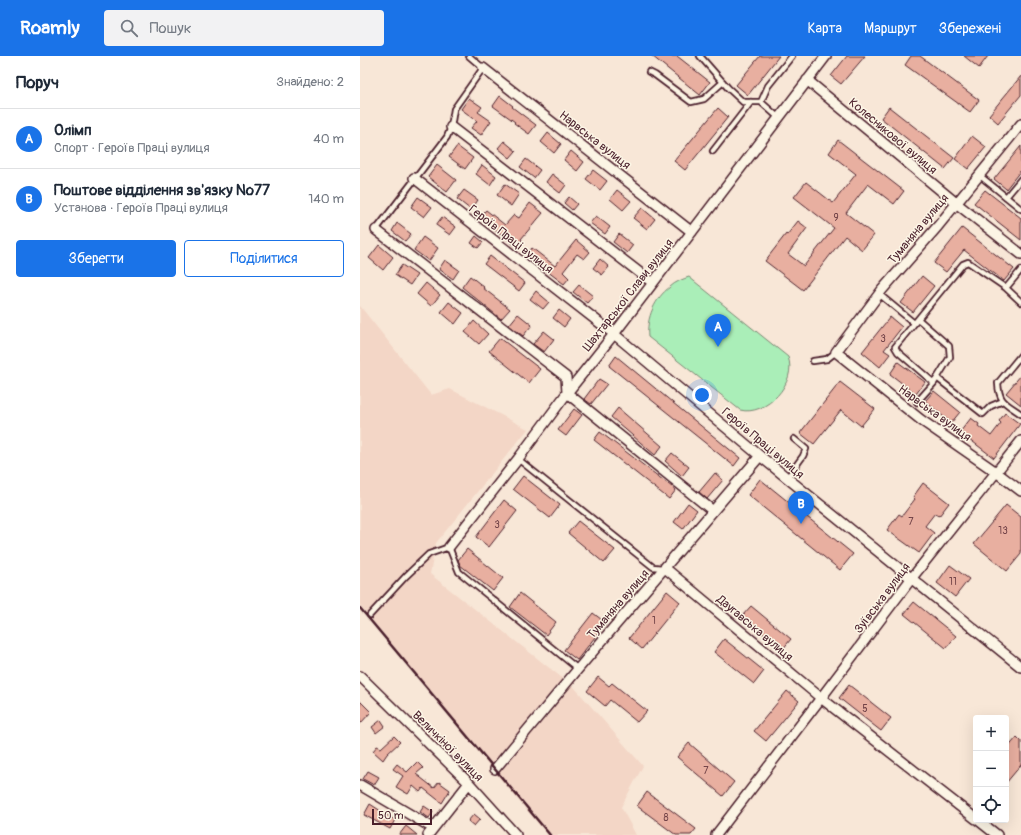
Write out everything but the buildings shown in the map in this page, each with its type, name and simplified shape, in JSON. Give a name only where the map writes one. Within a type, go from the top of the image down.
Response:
[{"type":"street","name":"Шахтарської Слави вулиця","points":[[449,547],[826,56]]},
{"type":"street","name":"Нарвська вулиця","points":[[483,68],[692,232]]},
{"type":"street","name":"Колесникової вулиця","points":[[807,80],[956,203],[1021,254]]},
{"type":"street","name":"Туманяна вулиця","points":[[836,352],[879,294],[1021,124]]},
{"type":"street","points":[[451,128],[653,282]]},
{"type":"street","name":"Героїв Праці вулиця","points":[[414,178],[614,334],[760,456],[1021,667]]},
{"type":"street","points":[[376,230],[566,377],[567,393],[714,511]]},
{"type":"street","name":"Нарвська вулиця","points":[[836,352],[921,420],[1021,491]]},
{"type":"street","name":"Зуївська вулиця","points":[[716,835],[911,579],[1021,441]]},
{"type":"street","name":"Туманяна вулиця","points":[[495,769],[578,669],[760,456]]},
{"type":"street","name":"Даугавська вулиця","points":[[665,568],[821,698],[973,816]]},
{"type":"street","name":"Величкіної вулиця","points":[[360,676],[469,783],[516,835]]},
{"type":"street","points":[[360,785],[431,832],[469,783]]},
{"type":"street","name":"Даугавська вулиця","points":[[982,823],[997,835]]},
{"type":"lane","points":[[376,230],[414,178],[447,137],[451,128],[454,109],[483,68],[469,56]]},
{"type":"lane","points":[[700,56],[722,82],[743,102],[761,102],[779,118]]},
{"type":"lane","points":[[761,102],[768,86],[792,56]]},
{"type":"lane","points":[[650,72],[691,102],[704,100],[722,82]]},
{"type":"lane","points":[[713,151],[751,102]]},
{"type":"lane","points":[[979,175],[1021,209]]},
{"type":"lane","points":[[1006,197],[1021,179]]},
{"type":"lane","points":[[934,384],[898,352],[895,347],[963,264],[968,262],[1006,288],[1021,302]]},
{"type":"lane","points":[[1006,288],[1021,270]]},
{"type":"lane","points":[[879,294],[949,346],[950,357],[934,384],[918,402]]},
{"type":"lane","points":[[813,361],[827,359],[836,352]]},
{"type":"lane","points":[[1021,355],[998,383],[999,394],[1003,401],[1021,414]]},
{"type":"lane","points":[[937,378],[983,414],[991,406],[1003,401]]},
{"type":"lane","points":[[787,478],[803,456],[806,449],[794,439]]},
{"type":"lane","name":"Даугавська вулиця","points":[[518,459],[653,567],[665,568]]},
{"type":"lane","points":[[370,615],[406,576],[429,554],[449,547],[459,572],[578,669]]},
{"type":"shaded area","points":[[360,306],[431,395],[450,389],[528,429],[436,543],[430,574],[575,688],[643,766],[621,807],[636,835],[548,835],[498,776],[360,605]]},
{"type":"green space","points":[[689,277],[788,357],[790,367],[784,387],[778,396],[769,403],[750,411],[740,410],[648,337],[648,323],[650,316],[660,297],[672,285]]},
{"type":"railway","points":[[360,608],[550,835]]},
{"type":"place","name":"Олімп","points":[[718,347]]},
{"type":"place","name":"Поштове відділення зв'язку №77","points":[[801,524]]}]
